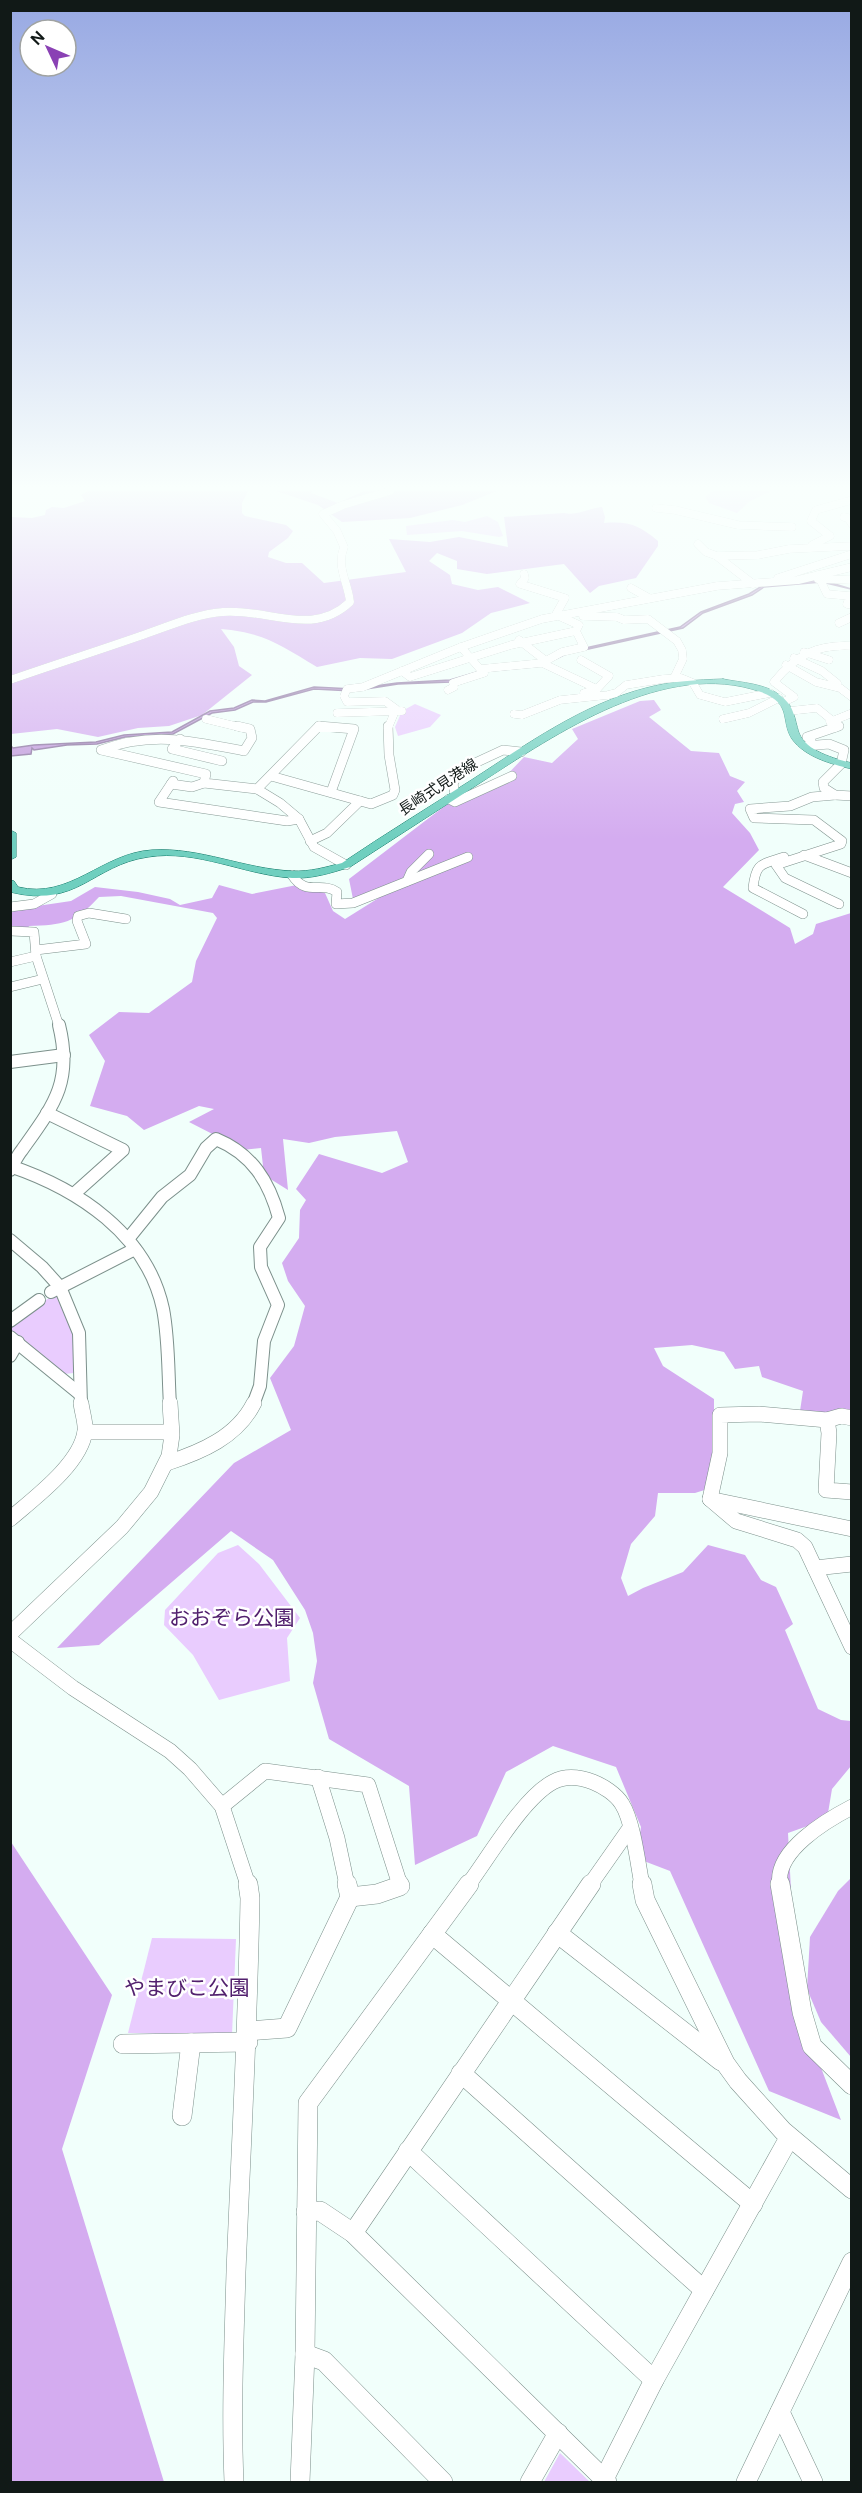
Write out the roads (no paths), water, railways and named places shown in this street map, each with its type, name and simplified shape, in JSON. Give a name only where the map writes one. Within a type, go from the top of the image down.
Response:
[{"type":"main road","name":"長崎式見港線","points":[[10,883],[13,889],[27,894],[52,894],[124,858],[149,853],[187,855],[292,875],[308,876],[328,872],[346,865],[521,752],[579,719],[611,704],[639,694],[693,683],[744,685],[780,701]]},
{"type":"main road","points":[[780,701],[796,736],[808,743],[818,754],[847,765]]},
{"type":"main road","points":[[10,833],[10,857]]},
{"type":"street","points":[[10,680],[204,615],[244,611],[300,621],[328,617],[345,607]]},
{"type":"street","points":[[557,616],[561,607]]},
{"type":"street","points":[[399,710],[386,702],[351,703],[345,700],[344,696],[347,689],[363,687],[460,647],[557,616],[600,607]]},
{"type":"street","points":[[603,607],[624,620],[648,619],[677,641],[682,650],[682,659],[674,678]]},
{"type":"street","points":[[573,612],[573,616],[617,617]]},
{"type":"street","points":[[557,616],[579,625],[576,631]]},
{"type":"street","points":[[852,617],[841,622],[852,625]]},
{"type":"street","points":[[402,670],[413,680],[511,645],[576,631]]},
{"type":"street","points":[[448,690],[454,687],[453,683],[485,672],[542,663],[562,652],[584,647],[576,631]]},
{"type":"street","points":[[508,632],[542,663]]},
{"type":"street","points":[[511,645],[552,669],[597,689]]},
{"type":"street","points":[[723,719],[749,713],[794,697],[774,682],[786,665],[804,652],[828,645],[852,646]]},
{"type":"street","points":[[460,647],[485,672]]},
{"type":"street","points":[[804,652],[830,660]]},
{"type":"street","points":[[794,658],[822,671],[839,683],[834,685]]},
{"type":"street","points":[[514,714],[522,715],[597,689],[609,676],[581,660]]},
{"type":"street","points":[[786,665],[816,682],[834,685],[852,698]]},
{"type":"street","points":[[560,700],[608,695],[616,693],[626,685],[681,678],[693,683],[700,695],[725,702],[780,701],[813,707],[822,711],[830,722],[839,726],[807,736],[808,743],[847,747],[847,765],[823,782],[824,788],[835,795]]},
{"type":"street","points":[[337,713],[399,710]]},
{"type":"street","points":[[271,776],[371,804],[393,795],[395,785],[389,755],[388,724],[399,710]]},
{"type":"street","points":[[830,722],[852,713]]},
{"type":"street","points":[[204,783],[206,774],[101,750],[120,741],[139,737],[180,739],[244,751],[252,738],[250,729],[206,719]]},
{"type":"street","points":[[257,789],[319,726],[354,729],[331,792]]},
{"type":"street","points":[[180,739],[172,749],[222,761]]},
{"type":"street","points":[[512,776],[455,802],[452,796],[453,784],[460,770],[503,750],[521,752]]},
{"type":"street","points":[[299,819],[287,821],[159,802],[172,782],[192,787],[204,783],[257,789],[280,803],[299,819],[314,848],[346,865]]},
{"type":"street","points":[[839,903],[785,878],[776,865],[828,850],[842,844],[842,841],[814,820],[754,818],[750,809],[790,806],[812,797],[852,796]]},
{"type":"street","points":[[310,841],[327,833],[360,801]]},
{"type":"street","points":[[407,880],[411,872],[429,854]]},
{"type":"street","points":[[803,914],[753,888],[755,870],[760,864],[791,855],[807,855],[852,873]]},
{"type":"street","points":[[292,875],[296,883],[303,887],[316,890],[333,889],[337,892],[336,904],[338,905],[353,903],[468,857]]},
{"type":"street","points":[[11,907],[34,904],[52,894]]},
{"type":"street","points":[[10,962],[36,953],[86,944],[77,921],[78,916],[85,913],[126,919]]},
{"type":"street","points":[[10,931],[34,933],[36,953],[55,1012],[64,1055],[61,1088],[11,1167],[52,1181],[75,1193],[132,1244],[144,1260],[160,1298],[164,1319],[171,1432],[167,1463],[141,1507],[10,1634]]},
{"type":"street","points":[[10,987],[43,979]]},
{"type":"street","points":[[10,1062],[64,1055]]},
{"type":"street","points":[[47,1113],[123,1149],[75,1193]]},
{"type":"street","points":[[55,1290],[132,1244],[162,1197],[190,1175],[206,1148],[216,1139],[238,1148],[263,1173],[274,1198],[279,1218],[260,1247],[261,1267],[278,1305],[266,1334],[258,1396],[230,1433],[212,1446],[167,1463]]},
{"type":"street","points":[[10,1240],[42,1267],[79,1333],[80,1394],[85,1432],[72,1461],[55,1480],[10,1519]]},
{"type":"street","points":[[10,1321],[39,1300]]},
{"type":"street","points":[[10,1356],[14,1340],[80,1394]]},
{"type":"street","points":[[710,1499],[720,1453],[720,1415],[759,1414],[827,1420],[841,1416],[852,1418]]},
{"type":"street","points":[[827,1420],[829,1433],[826,1491],[852,1492]]},
{"type":"street","points":[[85,1432],[171,1432]]},
{"type":"street","points":[[710,1499],[793,1519],[852,1529]]},
{"type":"street","points":[[710,1499],[736,1521],[797,1540],[805,1547],[852,1647]]},
{"type":"street","points":[[814,1568],[852,1564]]},
{"type":"street","points":[[10,1640],[73,1688],[170,1751],[190,1769],[222,1806],[247,1876],[250,1898],[248,2036],[240,2170],[231,2421],[234,2482]]},
{"type":"street","points":[[222,1806],[265,1771],[368,1785],[400,1886],[377,1894],[350,1897]]},
{"type":"street","points":[[123,2044],[191,2043],[248,2036],[286,2028],[350,1897],[337,1838],[318,1777]]},
{"type":"street","points":[[300,2482],[305,2354],[309,2103],[535,1795],[554,1781],[576,1778],[603,1786],[622,1804],[630,1828],[645,1900],[725,2063],[738,2084],[789,2138],[852,2189]]},
{"type":"street","points":[[852,1807],[818,1825],[800,1838],[786,1859],[779,1879],[802,2012],[812,2046],[852,2085]]},
{"type":"street","points":[[352,2233],[630,1828]]},
{"type":"street","points":[[556,1933],[725,2063]]},
{"type":"street","points":[[432,1934],[753,2204]]},
{"type":"street","points":[[182,2116],[191,2043]]},
{"type":"street","points":[[461,2073],[704,2290]]},
{"type":"street","points":[[306,2212],[320,2211],[352,2233],[606,2481],[654,2380],[789,2138]]},
{"type":"street","points":[[408,2151],[654,2380]]},
{"type":"street","points":[[746,2482],[852,2262]]},
{"type":"street","points":[[305,2354],[324,2361],[443,2482]]},
{"type":"street","points":[[780,2412],[813,2482]]},
{"type":"street","points":[[530,2482],[558,2433]]},
{"type":"park label","name":"おおぞら公園","points":[[232,1618]]},
{"type":"park label","name":"やまびこ公園","points":[[187,1988]]}]
